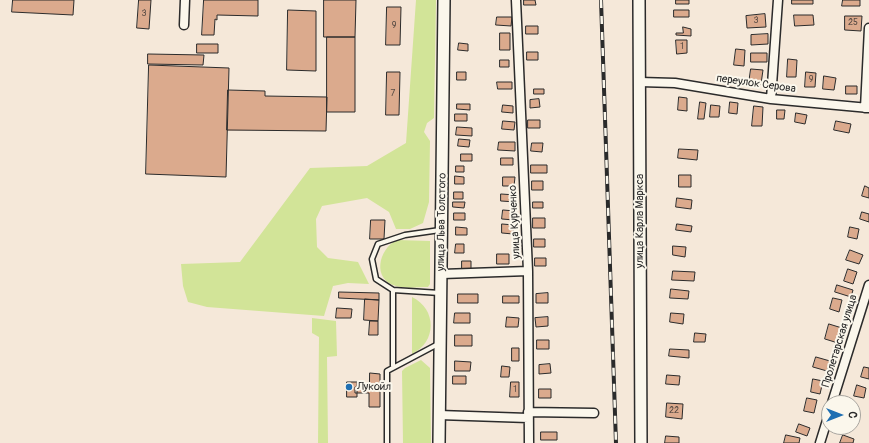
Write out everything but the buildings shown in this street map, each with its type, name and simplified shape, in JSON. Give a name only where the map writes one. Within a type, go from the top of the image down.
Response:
[{"type":"main road","name":"улица Льва Толстого","points":[[439,443],[444,0]]},
{"type":"main road","name":"улица Карла Маркса","points":[[639,0],[641,443]]},
{"type":"street","points":[[184,25],[185,0]]},
{"type":"street","name":"улица Курченко","points":[[516,0],[528,271],[529,443]]},
{"type":"street","points":[[771,99],[778,0]]},
{"type":"street","points":[[867,108],[869,28]]},
{"type":"street","name":"переулок Серова","points":[[640,82],[675,83],[771,99],[867,108]]},
{"type":"street","points":[[442,274],[528,271]]},
{"type":"street","name":"Пролетарская улица","points":[[835,395],[869,285]]},
{"type":"street","points":[[439,416],[594,413]]},
{"type":"lane","points":[[441,293],[393,290],[376,279],[372,259],[378,244],[405,235],[442,229]]},
{"type":"lane","points":[[393,290],[393,366]]},
{"type":"lane","points":[[387,443],[387,371],[393,366],[440,343]]},
{"type":"green space","points":[[416,0],[436,0],[434,118],[427,123],[424,132],[430,141],[429,202],[423,223],[410,229],[396,229],[389,212],[367,198],[322,206],[316,219],[317,247],[328,258],[358,262],[369,284],[348,283],[333,286],[324,316],[207,307],[188,302],[183,286],[181,264],[240,262],[310,168],[367,166],[406,143]]},
{"type":"green space","points":[[397,240],[430,241],[430,284],[428,287],[400,287],[388,283],[383,278],[380,264],[382,257],[385,250]]},
{"type":"green space","points":[[412,297],[420,302],[426,309],[430,317],[431,326],[430,334],[426,342],[420,349],[412,354]]},
{"type":"green space","points":[[312,318],[336,321],[337,356],[327,357],[328,443],[318,443],[319,337],[312,333]]},
{"type":"green space","points":[[421,360],[430,368],[431,443],[403,443],[402,371]]},
{"type":"railway","points":[[601,0],[616,443]]},
{"type":"place","name":"Лукойл","points":[[349,387]]}]
